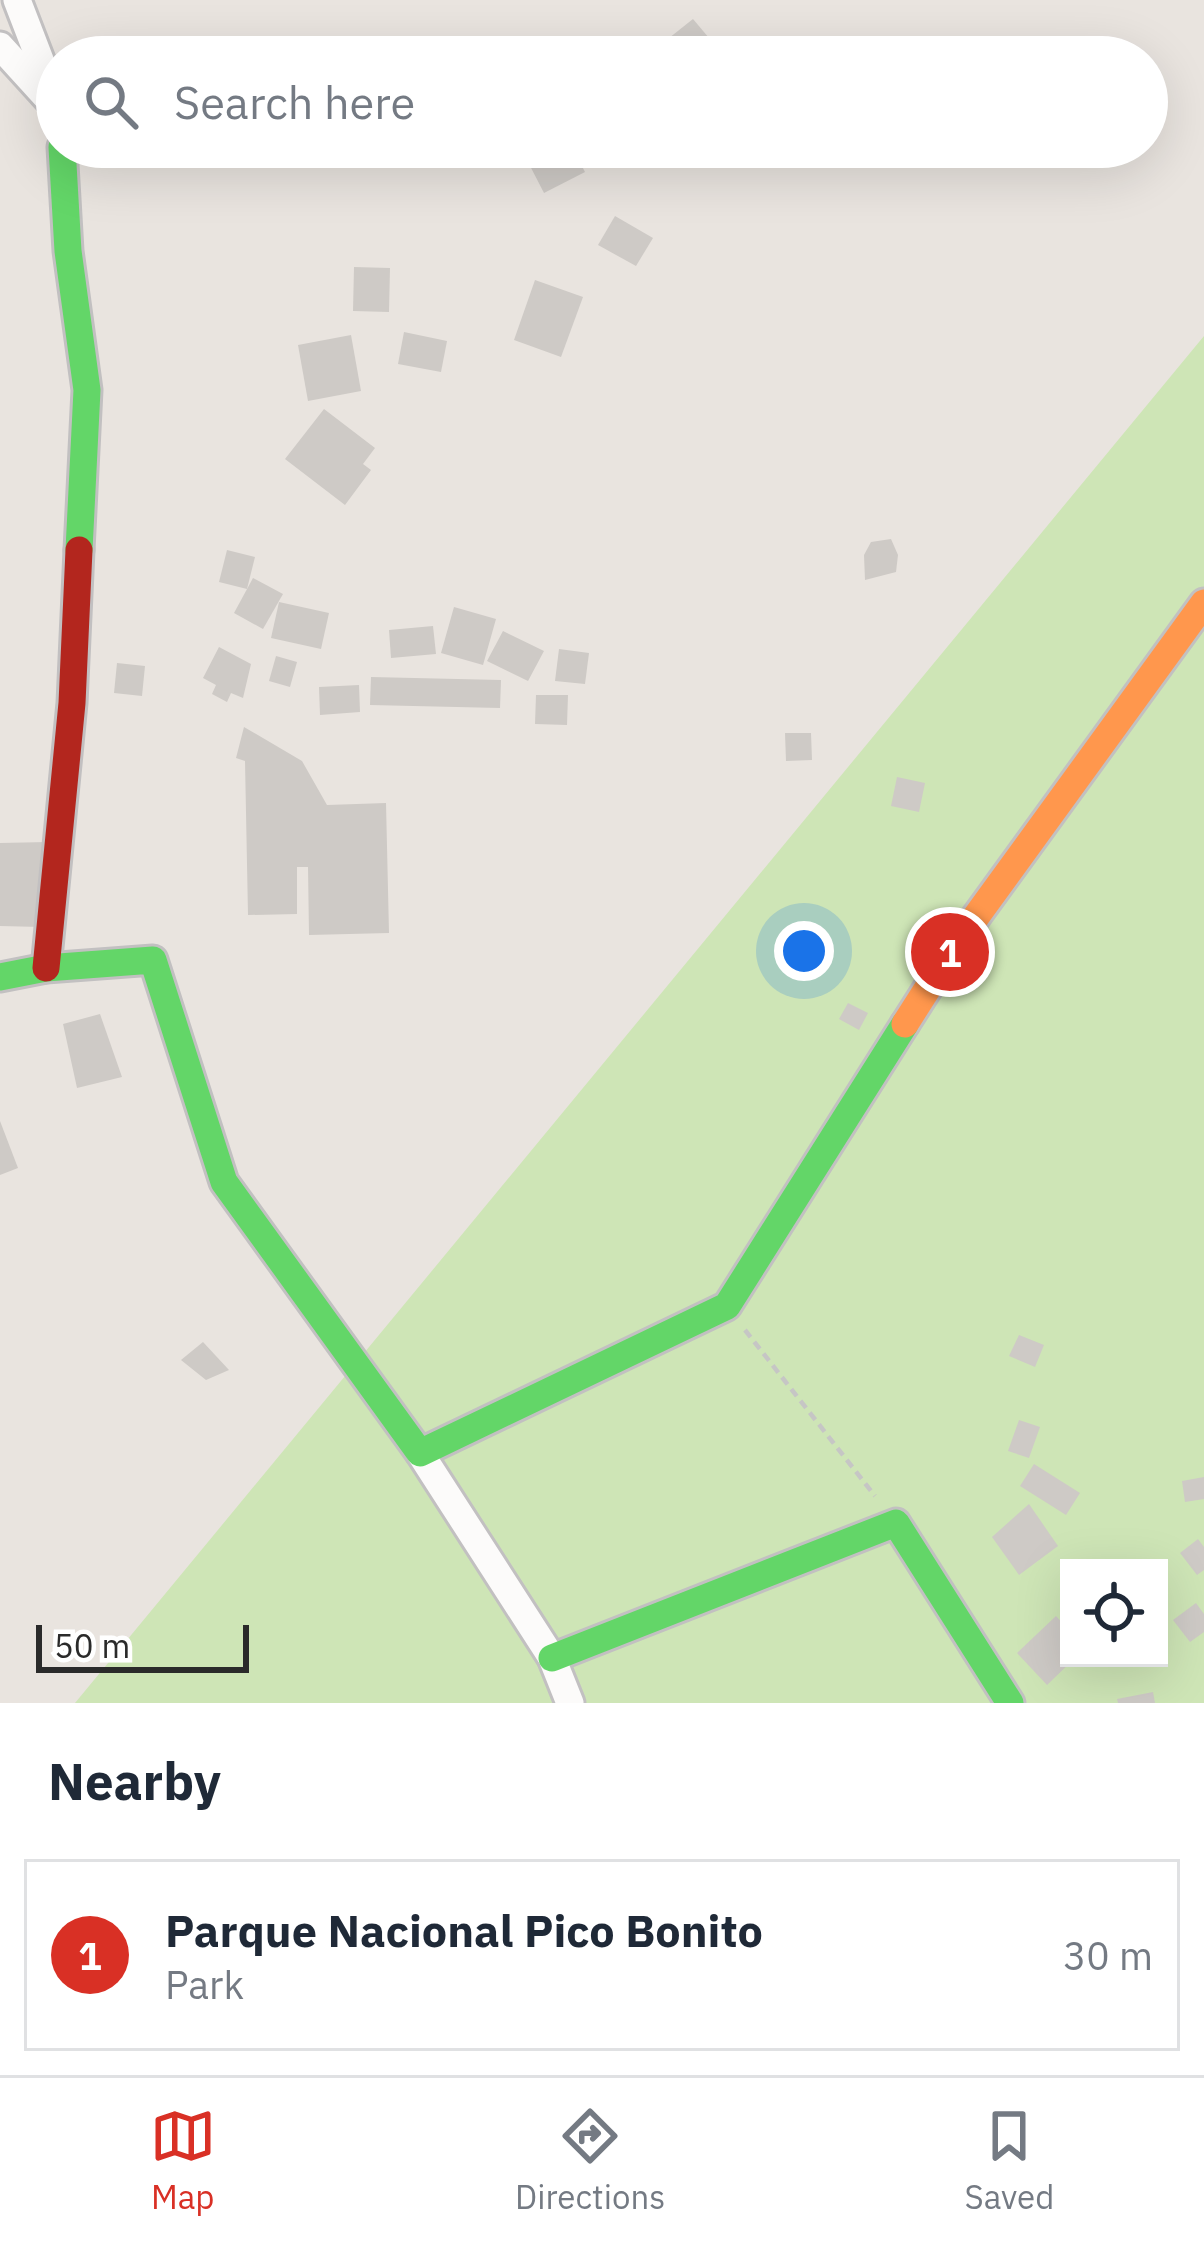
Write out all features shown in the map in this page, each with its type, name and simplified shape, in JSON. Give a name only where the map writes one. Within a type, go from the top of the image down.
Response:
[{"type":"street","points":[[17,0],[36,50]]},
{"type":"street","points":[[0,46],[36,84]]},
{"type":"street","points":[[46,968],[72,703],[87,390],[68,251],[63,168]]},
{"type":"street","points":[[420,1453],[727,1306],[954,947],[1204,603]]},
{"type":"street","points":[[0,977],[46,968],[153,960],[224,1182],[420,1453],[552,1658],[570,1703]]},
{"type":"street","points":[[552,1658],[896,1523],[1010,1703]]},
{"type":"path","points":[[727,1306],[896,1523]]},
{"type":"green space","points":[[1204,336],[1204,1703],[75,1703]]},
{"type":"building","points":[[693,19],[707,36],[672,36]]},
{"type":"building","points":[[531,168],[583,168],[585,172],[544,193]]},
{"type":"building","points":[[615,216],[653,238],[636,266],[598,245]]},
{"type":"building","points":[[354,267],[390,268],[389,312],[353,311]]},
{"type":"building","points":[[535,280],[583,297],[561,357],[514,340]]},
{"type":"building","points":[[404,332],[447,341],[441,372],[398,364]]},
{"type":"building","points":[[351,335],[361,391],[308,401],[298,345]]},
{"type":"building","points":[[324,409],[375,448],[363,464],[371,470],[345,505],[285,459]]},
{"type":"building","points":[[891,539],[898,555],[896,572],[865,580],[864,555],[871,542]]},
{"type":"building","points":[[227,550],[255,557],[247,589],[219,582]]},
{"type":"building","points":[[253,578],[283,594],[263,629],[234,613]]},
{"type":"building","points":[[279,602],[329,613],[321,649],[271,638]]},
{"type":"building","points":[[454,607],[496,619],[483,665],[441,653]]},
{"type":"building","points":[[433,626],[436,654],[391,658],[389,630]]},
{"type":"building","points":[[503,631],[544,651],[528,681],[487,661]]},
{"type":"building","points":[[219,647],[251,664],[243,698],[231,693],[227,702],[212,694],[216,685],[203,678]]},
{"type":"building","points":[[559,649],[589,653],[585,684],[555,681]]},
{"type":"building","points":[[276,656],[297,662],[290,687],[269,681]]},
{"type":"building","points":[[117,663],[145,666],[142,696],[114,693]]},
{"type":"building","points":[[371,677],[501,680],[500,708],[370,705]]},
{"type":"building","points":[[359,685],[360,712],[320,715],[319,687]]},
{"type":"building","points":[[536,695],[568,695],[567,725],[535,724]]},
{"type":"building","points":[[244,727],[302,761],[327,805],[386,803],[389,933],[309,935],[308,867],[297,867],[297,914],[248,915],[245,761],[236,758]]},
{"type":"building","points":[[785,733],[811,733],[812,760],[786,761]]},
{"type":"building","points":[[897,777],[925,783],[919,812],[891,806]]},
{"type":"building","points":[[48,842],[41,927],[0,926],[0,843]]},
{"type":"building","points":[[848,1003],[868,1013],[859,1030],[839,1019]]},
{"type":"building","points":[[100,1014],[122,1077],[77,1088],[63,1024]]},
{"type":"building","points":[[0,1121],[18,1168],[0,1175]]},
{"type":"building","points":[[1019,1335],[1044,1345],[1035,1367],[1009,1356]]},
{"type":"building","points":[[203,1342],[229,1370],[206,1380],[181,1360]]},
{"type":"building","points":[[1019,1420],[1040,1427],[1029,1458],[1008,1451]]},
{"type":"building","points":[[1034,1464],[1080,1493],[1066,1515],[1020,1486]]},
{"type":"building","points":[[1204,1477],[1204,1499],[1185,1502],[1182,1481]]},
{"type":"building","points":[[1029,1504],[1058,1546],[1019,1575],[992,1537]]},
{"type":"building","points":[[1198,1539],[1204,1547],[1204,1570],[1197,1575],[1180,1553]]},
{"type":"building","points":[[1196,1603],[1204,1614],[1204,1632],[1190,1642],[1173,1620]]},
{"type":"building","points":[[1056,1616],[1060,1620],[1060,1667],[1066,1667],[1047,1685],[1017,1653]]},
{"type":"building","points":[[1153,1692],[1155,1703],[1118,1703],[1117,1699]]},
{"type":"traffic: fast","points":[[63,168],[68,251],[87,390],[79,550]]},
{"type":"traffic: fast","points":[[0,977],[46,968],[153,960],[224,1182],[420,1453],[727,1306],[905,1024]]},
{"type":"traffic: fast","points":[[552,1658],[896,1523],[1010,1703]]},
{"type":"traffic: slow","points":[[905,1024],[954,947],[1204,603]]},
{"type":"traffic: jam","points":[[46,968],[72,703],[79,550]]},
{"type":"place","name":"Parque Nacional Pico Bonito","points":[[950,952]]}]
